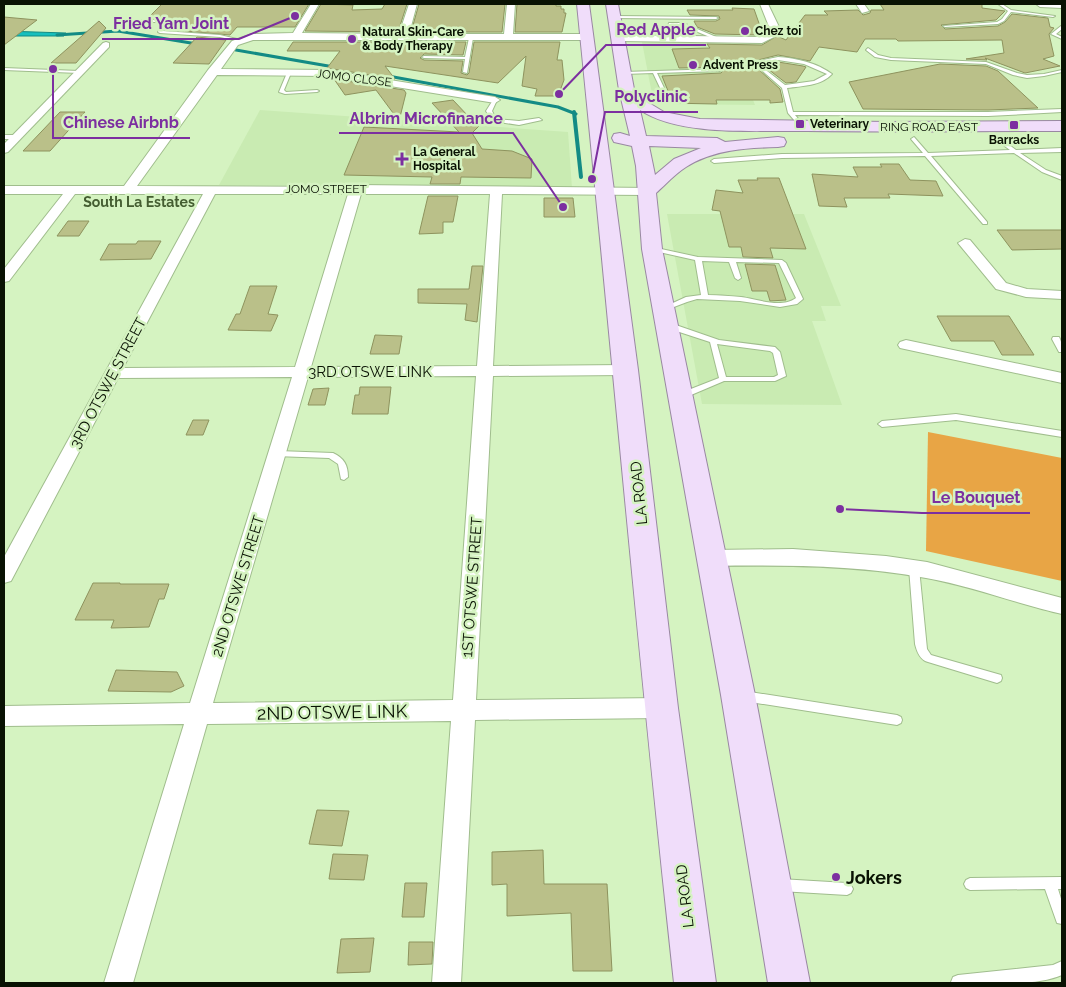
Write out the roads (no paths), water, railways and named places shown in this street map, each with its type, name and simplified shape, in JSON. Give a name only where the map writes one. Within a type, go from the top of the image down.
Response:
[{"type":"main road","points":[[599,14],[619,38],[627,90],[648,191],[652,248],[738,695],[788,983]]},
{"type":"main road","name":"LA ROAD","points":[[599,14],[596,119],[626,370],[661,708],[695,983]]},
{"type":"main road","name":"RING ROAD EAST","points":[[627,90],[639,104],[659,116],[676,121],[700,124],[737,125],[796,119],[1062,126]]},
{"type":"main road","points":[[596,119],[617,138],[630,141],[746,143]]},
{"type":"main road","points":[[737,125],[733,134],[746,143]]},
{"type":"main road","name":"RING ROAD EAST","points":[[648,191],[668,171],[694,155],[746,143],[1062,136]]},
{"type":"street","points":[[296,36],[315,4]]},
{"type":"street","points":[[403,37],[413,4]]},
{"type":"street","points":[[508,37],[511,4]]},
{"type":"street","points":[[619,38],[762,40],[771,35],[776,29],[764,4]]},
{"type":"street","points":[[1040,4],[1062,6]]},
{"type":"street","points":[[128,190],[212,72],[239,40],[252,37],[296,36],[508,37],[599,14]]},
{"type":"street","points":[[4,150],[106,45]]},
{"type":"street","name":"JOMO CLOSE","points":[[212,72],[349,76],[495,100]]},
{"type":"street","name":"JOMO STREET","points":[[4,190],[356,189],[648,191]]},
{"type":"street","name":"2ND OTSWE STREET","points":[[118,983],[356,189]]},
{"type":"street","points":[[4,278],[72,190]]},
{"type":"street","name":"3RD OTSWE STREET","points":[[4,575],[212,190]]},
{"type":"street","name":"1ST OTSWE STREET","points":[[447,983],[496,191]]},
{"type":"street","points":[[965,243],[1001,286],[1026,294],[1062,295]]},
{"type":"street","points":[[906,345],[1062,378]]},
{"type":"street","name":"3RD OTSWE LINK","points":[[113,373],[626,370]]},
{"type":"street","points":[[712,558],[851,560],[914,568],[1062,606]]},
{"type":"street","name":"2ND OTSWE LINK","points":[[4,716],[661,708]]},
{"type":"lane","points":[[1000,4],[1010,11],[1053,16]]},
{"type":"lane","points":[[945,26],[996,24],[1003,20],[1010,11]]},
{"type":"lane","points":[[599,14],[716,18]]},
{"type":"lane","points":[[136,20],[165,21],[160,32],[178,35],[229,36],[239,40]]},
{"type":"lane","points":[[669,24],[682,24],[719,39]]},
{"type":"lane","points":[[1062,27],[1053,34],[1062,38]]},
{"type":"lane","points":[[465,72],[471,38]]},
{"type":"lane","points":[[868,49],[876,56],[891,59],[986,63],[999,66],[1015,74],[1027,76],[1062,71]]},
{"type":"lane","points":[[424,57],[468,58]]},
{"type":"lane","points":[[784,87],[819,81],[830,74],[815,65],[768,59],[761,62],[760,67],[784,87],[796,119],[1062,111]]},
{"type":"lane","points":[[4,69],[79,72]]},
{"type":"lane","points":[[624,73],[719,70]]},
{"type":"lane","points":[[654,71],[664,92]]},
{"type":"lane","points":[[289,73],[282,91],[285,93],[317,91]]},
{"type":"lane","points":[[495,100],[489,111],[494,120],[519,123],[539,120]]},
{"type":"lane","points":[[4,137],[16,137]]},
{"type":"lane","points":[[996,138],[1015,150],[1032,166],[1045,173],[1062,178]]},
{"type":"lane","points":[[914,139],[985,223]]},
{"type":"lane","points":[[764,143],[782,156]]},
{"type":"lane","points":[[714,161],[782,156],[875,156],[1015,150],[1062,150]]},
{"type":"lane","points":[[652,248],[698,259],[780,261],[783,263],[800,299],[790,305],[758,304],[745,300],[694,297],[665,317],[713,341],[772,349],[776,352],[782,372],[782,376],[776,379],[723,379],[681,396]]},
{"type":"lane","points":[[698,259],[705,297]]},
{"type":"lane","points":[[732,260],[738,278]]},
{"type":"lane","points":[[742,290],[745,300]]},
{"type":"lane","points":[[1056,338],[1062,350]]},
{"type":"lane","points":[[713,341],[723,379]]},
{"type":"lane","points":[[882,424],[962,417],[1062,434]]},
{"type":"lane","points":[[278,454],[330,456],[337,458],[344,465],[344,477]]},
{"type":"lane","points":[[914,568],[922,651],[928,658],[997,678]]},
{"type":"lane","points":[[738,695],[897,720]]},
{"type":"lane","points":[[1049,883],[1062,918]]},
{"type":"lane","points":[[970,884],[1062,883]]},
{"type":"lane","points":[[772,884],[847,889]]},
{"type":"lane","points":[[958,982],[1053,972],[1062,968]]},
{"type":"water","points":[[4,31],[66,33],[64,36],[4,36]]},
{"type":"waterway","points":[[57,35],[118,31],[197,44]]},
{"type":"waterway","points":[[236,50],[334,67]]},
{"type":"waterway","points":[[388,76],[558,107],[574,113]]},
{"type":"waterway","points":[[574,113],[581,177]]},
{"type":"place","name":"Fried Yam Joint","points":[[295,16]]},
{"type":"place","name":"Chez toi","points":[[745,31]]},
{"type":"place","name":"Natural Skin-Care & Body Therapy","points":[[352,39]]},
{"type":"place","name":"Advent Press","points":[[693,65]]},
{"type":"place","name":"Chinese Airbnb","points":[[53,69]]},
{"type":"place","name":"Red Apple","points":[[559,94]]},
{"type":"place","name":"Veterinary","points":[[800,124]]},
{"type":"place","name":"Barracks","points":[[1014,125]]},
{"type":"place","name":"La General Hospital","points":[[402,159]]},
{"type":"place","name":"Polyclinic","points":[[592,179]]},
{"type":"place","name":"Albrim Microfinance","points":[[563,207]]},
{"type":"place","name":"Le Bouquet","points":[[840,509]]},
{"type":"place","name":"Jokers","points":[[836,877]]},
{"type":"district","name":"South La Estates","points":[[139,202]]}]
